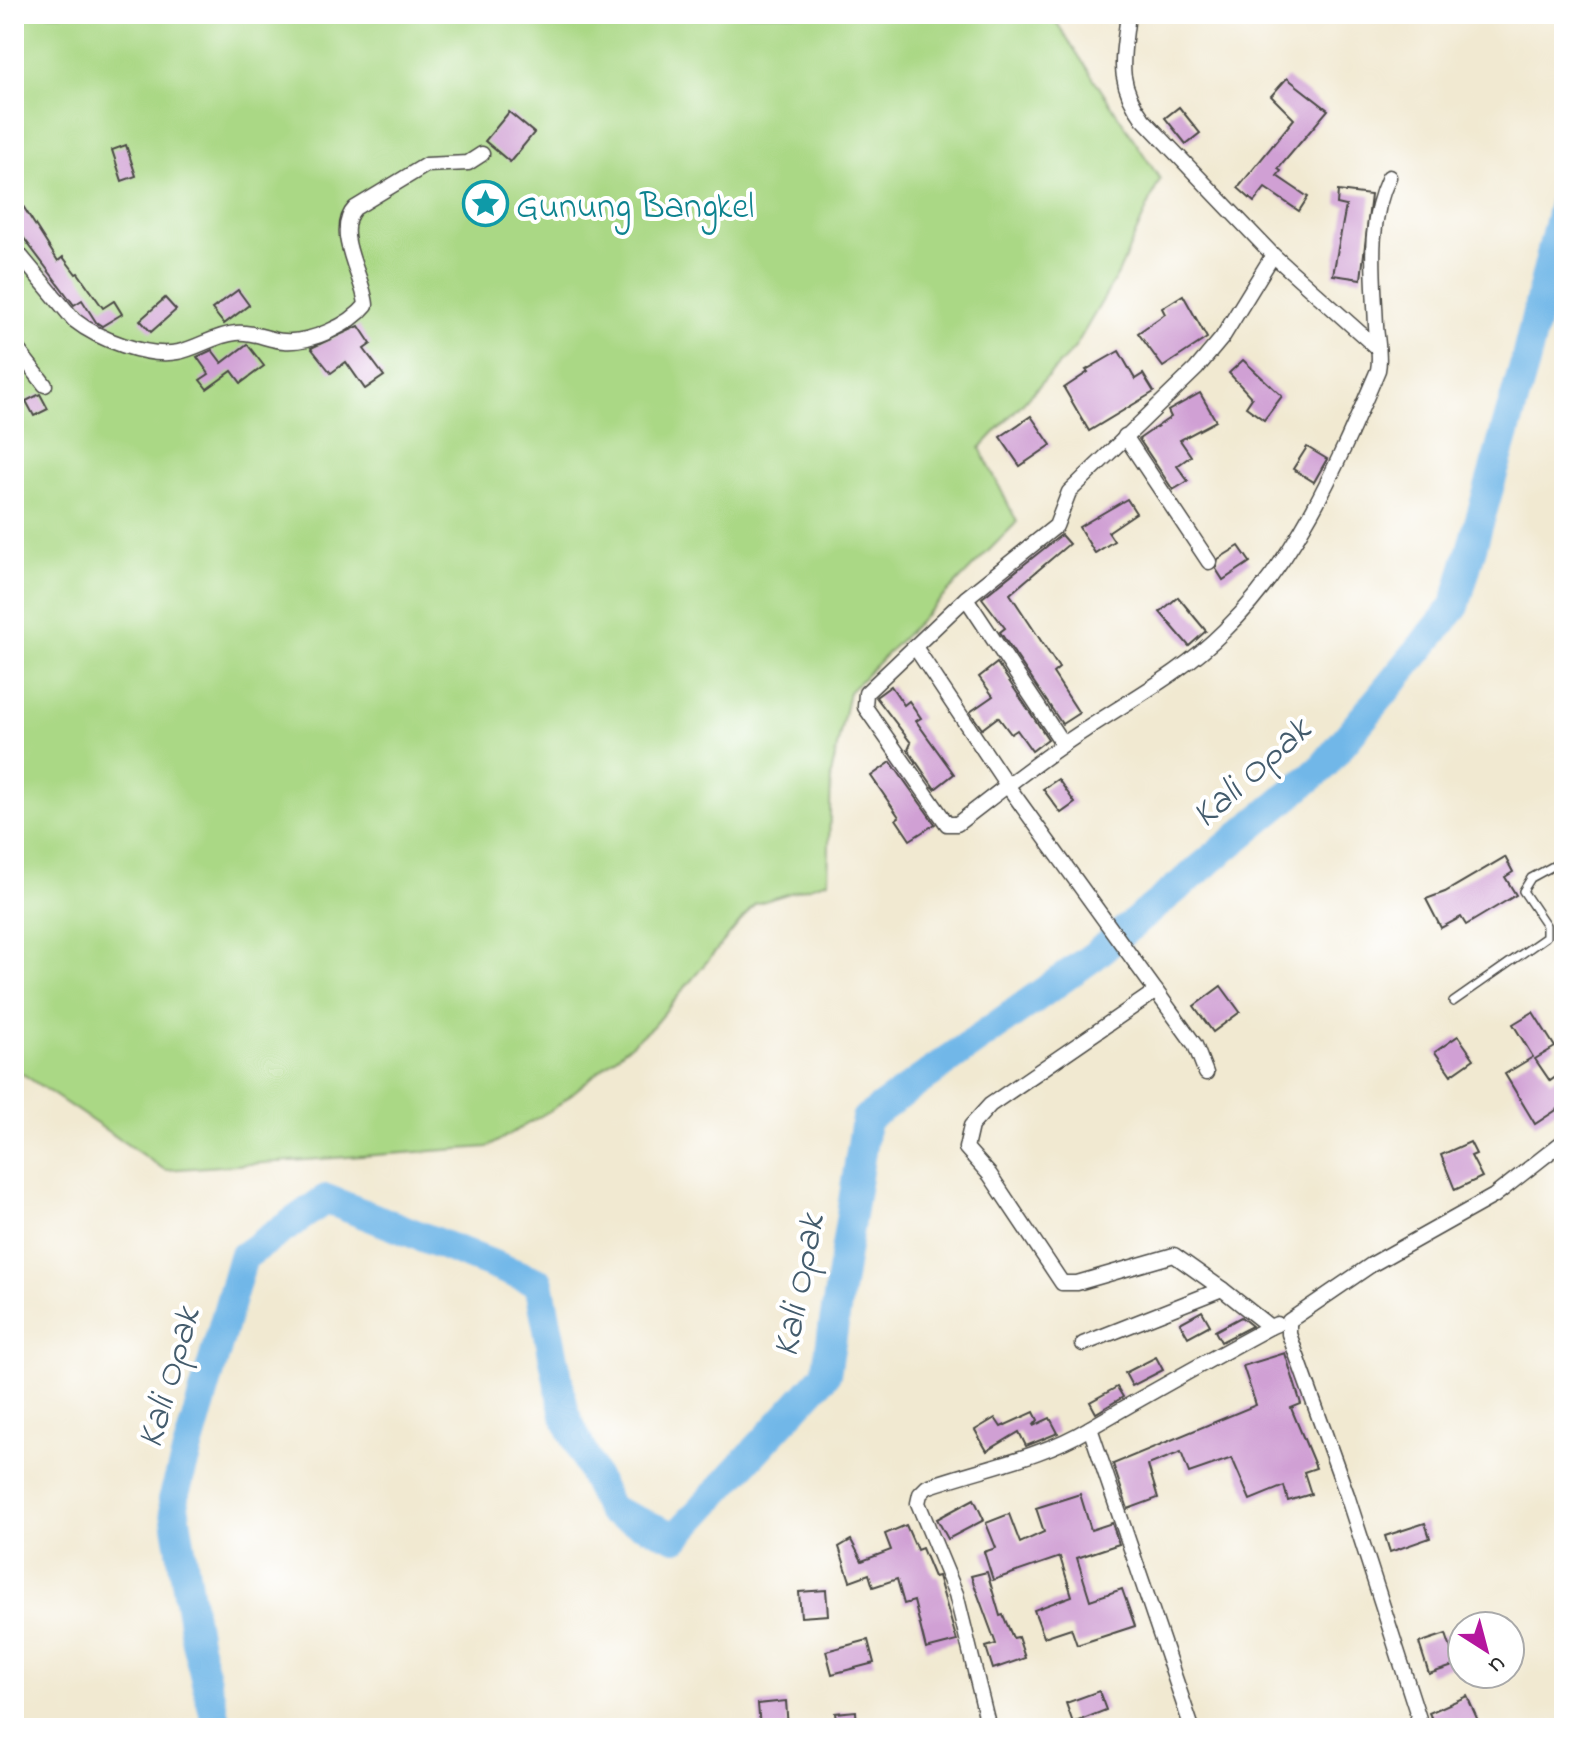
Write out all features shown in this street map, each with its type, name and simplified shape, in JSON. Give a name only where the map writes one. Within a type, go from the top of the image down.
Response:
[{"type":"street","points":[[1128,14],[1123,68],[1126,96],[1143,119],[1273,255],[1378,349]]},
{"type":"street","points":[[14,248],[74,320],[85,329],[126,345],[161,354],[237,333],[286,342],[300,340],[342,325],[356,317],[366,305],[347,230],[348,215],[426,165],[468,163],[482,154]]},
{"type":"street","points":[[1273,255],[1222,338],[1196,369],[1069,492],[1056,526],[966,598],[866,693],[865,707],[947,824],[957,824],[1063,744],[1137,699],[1196,657],[1226,630],[1276,568],[1327,487],[1378,370],[1371,261],[1374,221],[1389,177]]},
{"type":"street","points":[[14,345],[45,385]]},
{"type":"street","points":[[1125,436],[1209,562]]},
{"type":"street","points":[[966,598],[1063,744]]},
{"type":"street","points":[[915,647],[1007,785],[1195,1045],[1206,1073]]},
{"type":"street","points":[[1156,991],[990,1105],[971,1126],[966,1148],[990,1175],[1062,1283],[1077,1283],[1174,1255],[1270,1327]]},
{"type":"street","points":[[989,1728],[956,1594],[918,1503],[920,1494],[927,1487],[1026,1456],[1090,1428],[1160,1385],[1270,1327],[1289,1321],[1371,1265],[1494,1196],[1564,1141]]},
{"type":"street","points":[[1083,1344],[1222,1289]]},
{"type":"street","points":[[1289,1321],[1289,1334],[1357,1523],[1422,1728]]},
{"type":"street","points":[[1090,1428],[1192,1728]]},
{"type":"lane","points":[[1453,1002],[1546,937],[1546,925],[1523,891],[1531,878],[1564,860]]},
{"type":"green space","points":[[14,14],[1051,14],[1160,179],[1118,274],[1074,349],[980,448],[1017,522],[849,692],[831,775],[828,881],[755,904],[653,1026],[556,1107],[488,1147],[165,1170],[14,1068]]},
{"type":"building","points":[[1287,78],[1328,110],[1278,169],[1281,171],[1277,176],[1308,197],[1299,211],[1265,188],[1254,202],[1238,188],[1294,119],[1271,96]]},
{"type":"building","points":[[1179,107],[1200,133],[1186,144],[1165,118]]},
{"type":"building","points":[[509,112],[534,133],[510,162],[485,141]]},
{"type":"building","points":[[126,145],[136,176],[122,181],[112,150]]},
{"type":"building","points":[[1338,191],[1371,195],[1361,279],[1333,275],[1346,206],[1337,204]]},
{"type":"building","points":[[14,192],[58,261],[63,257],[103,308],[114,301],[122,314],[102,326],[82,300],[74,305],[14,225]]},
{"type":"building","points":[[238,290],[249,305],[224,324],[212,309]]},
{"type":"building","points":[[1183,295],[1207,338],[1163,367],[1138,333],[1165,314],[1162,308]]},
{"type":"building","points":[[165,298],[176,310],[151,332],[140,320]]},
{"type":"building","points":[[359,326],[371,344],[364,349],[384,376],[365,389],[346,362],[331,373],[311,348]]},
{"type":"building","points":[[247,344],[264,366],[241,383],[232,371],[207,389],[200,380],[209,374],[197,357],[212,350],[222,363]]},
{"type":"building","points":[[1119,351],[1135,379],[1143,374],[1154,392],[1089,431],[1064,388],[1088,372],[1086,370]]},
{"type":"building","points":[[1243,360],[1282,396],[1264,420],[1246,407],[1252,398],[1229,373]]},
{"type":"building","points":[[1200,393],[1216,421],[1180,440],[1191,456],[1177,466],[1188,481],[1173,490],[1139,439],[1171,417],[1168,411]]},
{"type":"building","points":[[40,394],[48,409],[34,416],[26,401]]},
{"type":"building","points":[[1031,416],[1051,445],[1020,466],[1000,437]]},
{"type":"building","points":[[1307,447],[1327,459],[1314,482],[1293,469]]},
{"type":"building","points":[[1127,499],[1136,513],[1108,532],[1114,541],[1095,553],[1079,527]]},
{"type":"building","points":[[1061,535],[1069,544],[1010,594],[1059,668],[1053,673],[1079,713],[1062,724],[1000,632],[1005,628],[982,598]]},
{"type":"building","points":[[1239,546],[1250,562],[1223,580],[1216,569],[1218,559]]},
{"type":"building","points":[[1178,597],[1206,631],[1189,646],[1160,612]]},
{"type":"building","points":[[997,663],[1048,739],[1032,751],[1017,730],[1011,734],[998,717],[982,729],[970,712],[993,696],[979,677]]},
{"type":"building","points":[[891,686],[904,705],[909,701],[921,718],[916,721],[954,774],[935,789],[908,750],[911,743],[876,697]]},
{"type":"building","points":[[891,762],[935,824],[910,840],[896,819],[899,817],[871,776]]},
{"type":"building","points":[[1058,779],[1075,803],[1061,813],[1043,789]]},
{"type":"building","points":[[1505,857],[1513,872],[1505,877],[1516,895],[1466,925],[1461,917],[1441,928],[1426,899],[1445,892]]},
{"type":"building","points":[[1221,986],[1240,1012],[1213,1032],[1194,1006]]},
{"type":"building","points":[[1533,1012],[1555,1047],[1535,1059],[1550,1081],[1564,1071],[1564,1105],[1535,1124],[1505,1074],[1533,1057],[1513,1024]]},
{"type":"building","points":[[1458,1036],[1474,1059],[1451,1075],[1435,1052]]},
{"type":"building","points":[[1470,1142],[1476,1154],[1471,1156],[1482,1177],[1455,1190],[1441,1155]]},
{"type":"building","points":[[1202,1311],[1210,1325],[1188,1337],[1180,1323]]},
{"type":"building","points":[[1241,1317],[1252,1326],[1221,1342],[1215,1331]]},
{"type":"building","points":[[1285,1353],[1301,1404],[1291,1408],[1316,1468],[1304,1472],[1311,1494],[1288,1501],[1284,1486],[1250,1500],[1232,1458],[1189,1473],[1181,1452],[1148,1465],[1158,1498],[1128,1509],[1113,1464],[1256,1405],[1243,1366]]},
{"type":"building","points":[[1156,1357],[1163,1370],[1132,1386],[1125,1373]]},
{"type":"building","points":[[1117,1387],[1123,1397],[1096,1413],[1090,1402]]},
{"type":"building","points":[[1034,1412],[1038,1420],[1033,1426],[1050,1418],[1058,1433],[1026,1446],[1019,1432],[987,1451],[975,1430],[995,1418],[1001,1427]]},
{"type":"building","points":[[1080,1494],[1091,1530],[1112,1523],[1119,1544],[1077,1558],[1090,1600],[1122,1589],[1135,1626],[1077,1645],[1071,1628],[1044,1637],[1034,1610],[1072,1596],[1060,1557],[993,1580],[984,1552],[996,1548],[986,1523],[1009,1514],[1020,1543],[1044,1532],[1036,1508]]},
{"type":"building","points":[[974,1499],[984,1520],[948,1539],[937,1519]]},
{"type":"building","points":[[1425,1523],[1430,1538],[1390,1552],[1385,1536]]},
{"type":"building","points":[[906,1525],[917,1550],[922,1548],[934,1577],[938,1576],[957,1641],[926,1649],[914,1601],[904,1604],[897,1579],[873,1587],[869,1574],[850,1581],[839,1547],[851,1540],[862,1561],[891,1550],[885,1534]]},
{"type":"building","points":[[987,1572],[1000,1616],[1003,1615],[1013,1638],[1018,1637],[1025,1658],[993,1669],[986,1647],[996,1644],[971,1576]]},
{"type":"building","points":[[826,1590],[828,1615],[801,1617],[799,1592]]},
{"type":"building","points":[[1446,1634],[1446,1668],[1429,1674],[1419,1643]]},
{"type":"building","points":[[868,1640],[874,1663],[832,1674],[826,1651]]},
{"type":"building","points":[[1099,1691],[1106,1710],[1073,1723],[1066,1703]]},
{"type":"building","points":[[1467,1696],[1480,1725],[1436,1728],[1429,1713]]},
{"type":"building","points":[[786,1701],[788,1728],[760,1728],[758,1704]]},
{"type":"building","points":[[856,1711],[857,1728],[837,1728],[835,1713]]},
{"type":"waterway","name":"Kali Opak","points":[[218,1728],[196,1642],[173,1500],[243,1257],[326,1199],[539,1283],[565,1415],[610,1510],[676,1537],[826,1374],[866,1119],[1094,956],[1322,768],[1455,606],[1525,363],[1564,201]]},
{"type":"place","name":"Gunung Bangkel","points":[[485,204]]}]
